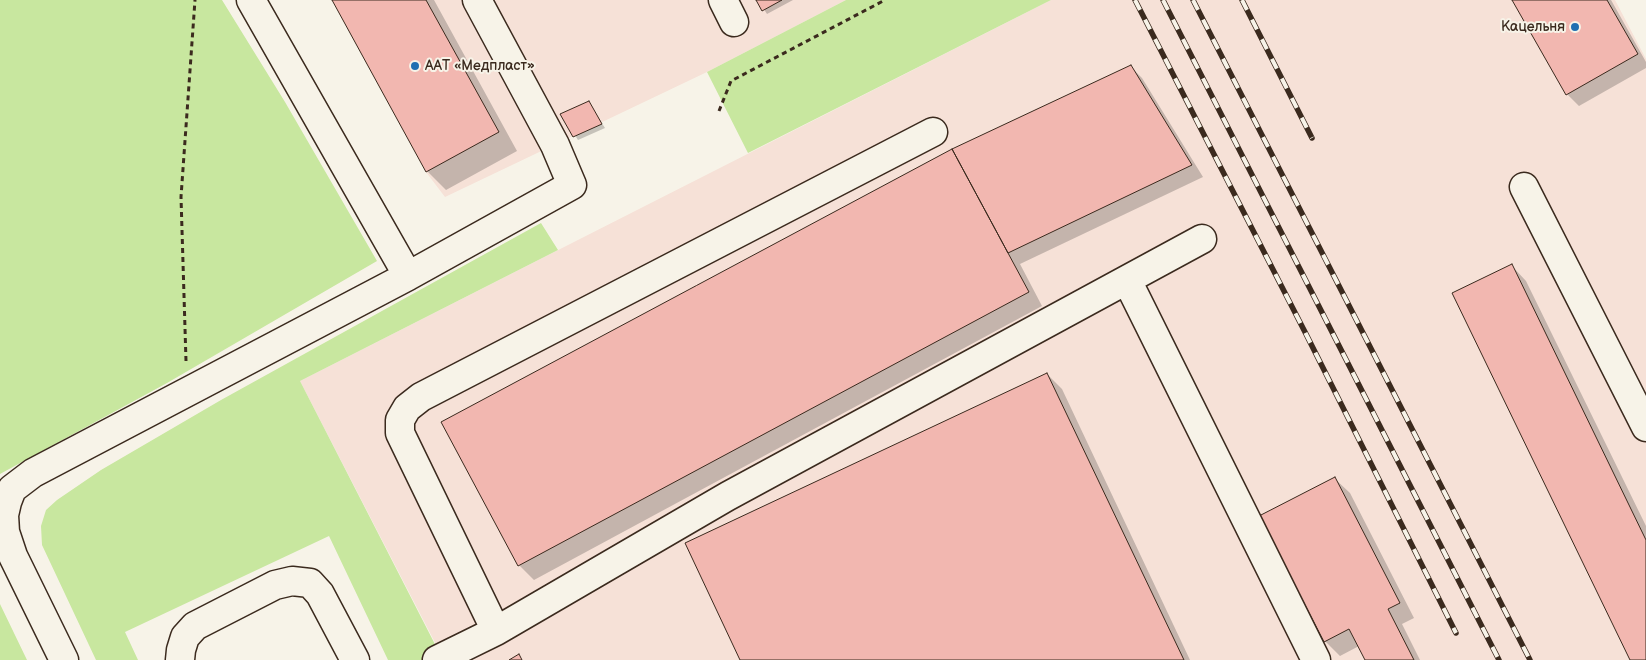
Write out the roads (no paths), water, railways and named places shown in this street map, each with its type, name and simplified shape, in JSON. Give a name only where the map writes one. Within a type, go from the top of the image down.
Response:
[{"type":"lane","points":[[251,0],[408,276]]},
{"type":"lane","points":[[64,660],[13,556],[6,532],[4,515],[12,489],[33,473],[408,276],[572,185],[555,145],[477,0]]},
{"type":"lane","points":[[496,631],[400,433],[400,420],[407,408],[420,398],[933,132]]},
{"type":"lane","points":[[1524,187],[1646,427]]},
{"type":"lane","points":[[437,660],[496,631],[728,496],[1202,239]]},
{"type":"lane","points":[[1127,280],[1316,660]]},
{"type":"lane","points":[[180,660],[185,637],[195,626],[275,585],[292,581],[310,583],[320,594],[356,660]]},
{"type":"railway","points":[[1135,0],[1456,633]]},
{"type":"railway","points":[[1163,0],[1499,660]]},
{"type":"railway","points":[[1193,0],[1530,660]]},
{"type":"railway","points":[[1242,0],[1312,138]]},
{"type":"place","name":"Кацельня","points":[[1575,27]]},
{"type":"place","name":"ААТ «Медпласт»","points":[[415,66]]}]
